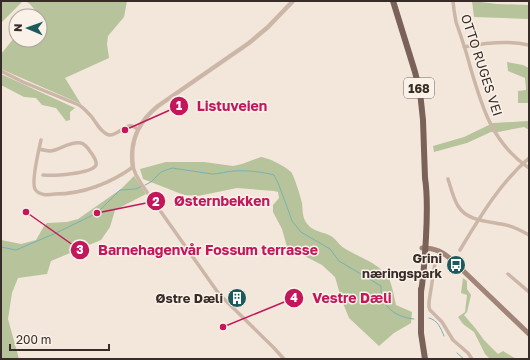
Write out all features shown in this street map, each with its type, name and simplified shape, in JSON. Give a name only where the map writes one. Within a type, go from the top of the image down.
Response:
[{"type":"main road","name":"168","points":[[393,1],[414,67],[420,92],[423,120],[427,209],[421,281],[421,329],[425,359]]},
{"type":"main road","points":[[424,248],[433,249],[440,252],[453,261],[529,334]]},
{"type":"street","points":[[284,359],[219,294],[137,178],[133,167],[132,147],[138,129],[152,110],[249,43],[268,27],[293,1]]},
{"type":"street","name":"OTTO RUGES VEI","points":[[453,1],[456,22],[488,120],[502,143],[522,164],[529,168]]},
{"type":"street","points":[[464,47],[507,42],[529,45]]},
{"type":"street","points":[[1,71],[23,82],[79,105],[106,134],[114,134],[130,126],[138,129]]},
{"type":"street","points":[[42,140],[39,149],[34,183],[36,190],[44,194],[70,193],[92,188],[107,182],[133,167]]},
{"type":"street","points":[[39,149],[51,151],[72,144],[81,143],[86,146],[94,156],[96,163],[93,168],[77,173],[43,175]]},
{"type":"street","points":[[460,250],[478,219],[495,196],[522,164],[529,158]]},
{"type":"street","points":[[448,179],[457,206],[467,215],[516,228],[529,235]]},
{"type":"street","points":[[434,263],[429,307],[430,310],[442,322],[453,340],[468,353],[472,359]]},
{"type":"street","points":[[508,274],[529,292]]},
{"type":"green space","points":[[1,1],[23,1],[16,8],[8,8],[8,16],[2,22]]},
{"type":"green space","points":[[26,1],[127,1],[124,17],[108,36],[107,44],[109,58],[65,78],[81,104],[1,69],[1,54],[8,45],[8,48],[48,48],[48,8],[33,8]]},
{"type":"green space","points":[[472,1],[497,4],[529,5],[529,19],[474,17]]},
{"type":"green space","points":[[507,62],[523,65],[529,68],[529,103],[518,103],[518,91],[526,90],[525,78],[508,71]]},
{"type":"green space","points":[[1,74],[75,108],[70,112],[70,120],[66,121],[56,108],[42,105],[36,98],[24,97],[1,86]]},
{"type":"green space","points":[[529,121],[529,130],[524,127],[491,132],[467,143],[434,152],[433,146],[464,137],[493,123]]},
{"type":"green space","points":[[261,157],[285,167],[291,172],[296,182],[302,203],[304,218],[309,226],[314,230],[331,236],[342,247],[370,262],[387,275],[391,284],[396,305],[412,312],[411,323],[394,333],[379,346],[349,318],[335,277],[322,265],[287,247],[282,229],[273,212],[273,205],[279,198],[278,192],[237,188],[198,196],[184,195],[143,179],[140,169],[166,162],[204,162],[233,166]]},
{"type":"green space","points":[[134,176],[146,194],[115,210],[110,227],[101,240],[51,261],[47,274],[18,278],[12,293],[8,319],[19,359],[1,359],[1,240],[21,244],[36,240],[47,223],[67,222],[78,219],[121,189]]},
{"type":"green space","points":[[463,278],[467,281],[467,289],[471,295],[467,312],[464,315],[484,340],[498,354],[503,351],[516,359],[490,359],[485,354],[474,332],[463,324],[458,317],[465,312],[467,295],[461,293]]},
{"type":"waterway","points":[[145,185],[151,182],[161,172],[172,168],[212,174],[244,171],[274,175],[292,221],[301,232],[330,249],[339,261],[381,286],[381,294],[386,305],[390,309],[399,315],[414,319]]},
{"type":"waterway","points":[[1,247],[16,250],[56,233],[97,213],[120,190],[136,189],[142,186]]},
{"type":"waterway","points":[[429,318],[437,323],[444,336]]},
{"type":"waterway","points":[[457,353],[464,359]]},
{"type":"place","name":"Listuveien","points":[[125,130]]},
{"type":"place","name":"Barnehagenvår Fossum terrasse","points":[[26,212]]},
{"type":"place","name":"Østernbekken","points":[[97,213]]},
{"type":"place","name":"Grini næringspark","points":[[456,265]]},
{"type":"place","name":"Østre Dæli","points":[[237,298]]},
{"type":"place","name":"Vestre Dæli","points":[[223,327]]}]
